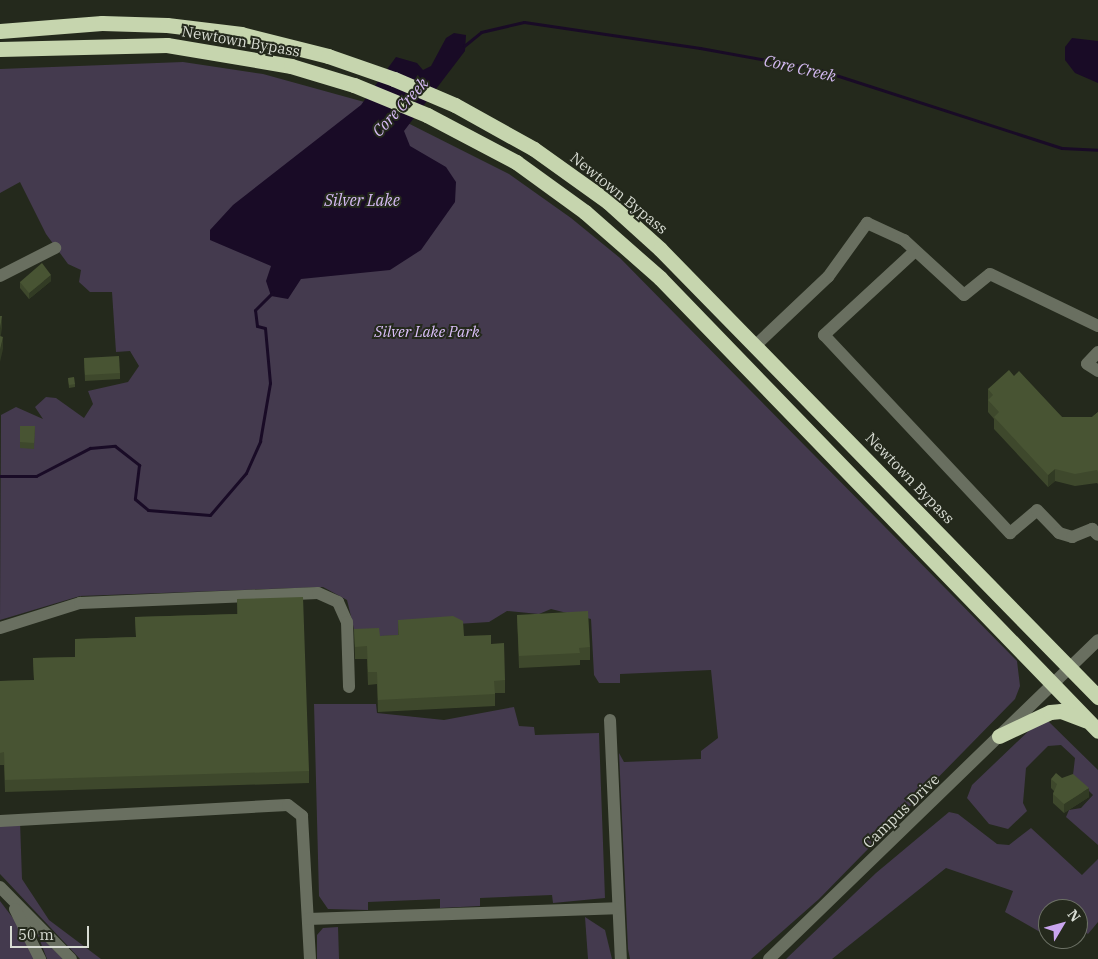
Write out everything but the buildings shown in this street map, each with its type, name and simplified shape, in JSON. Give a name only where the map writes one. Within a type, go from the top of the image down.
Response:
[{"type":"highway","name":"Newtown Bypass","points":[[0,30],[102,24],[167,25],[241,34],[368,70],[458,106],[534,149],[608,202],[756,345],[1098,697]]},
{"type":"highway","name":"Newtown Bypass","points":[[0,49],[167,46],[291,66],[354,85],[440,121],[555,189],[628,249],[1094,727]]},
{"type":"highway","points":[[999,736],[1050,712],[1061,711],[1094,727]]},
{"type":"street","points":[[756,345],[828,277],[867,224],[891,232],[915,250],[964,295],[990,274],[1098,326]]},
{"type":"street","points":[[0,276],[55,248]]},
{"type":"street","points":[[915,250],[824,335],[1010,533],[1038,510],[1059,533],[1072,537],[1092,528],[1098,535]]},
{"type":"street","points":[[1098,352],[1087,364],[1098,371]]},
{"type":"street","points":[[0,628],[80,603],[318,593],[338,602],[347,622],[349,687]]},
{"type":"street","name":"Campus Drive","points":[[769,959],[1098,640]]},
{"type":"street","points":[[610,720],[616,908],[621,959]]},
{"type":"street","points":[[0,821],[288,805],[302,816],[310,959]]},
{"type":"street","points":[[0,888],[21,918],[40,959]]},
{"type":"street","points":[[0,888],[71,959]]},
{"type":"street","points":[[308,919],[616,908]]},
{"type":"green space","name":"Silver Lake Park","points":[[183,62],[263,74],[368,103],[509,174],[571,218],[620,258],[1017,661],[1020,686],[1015,699],[819,899],[751,959],[630,959],[628,949],[619,753],[624,762],[701,759],[701,751],[718,738],[711,670],[620,674],[620,683],[599,683],[594,675],[591,619],[551,609],[539,614],[507,611],[489,622],[457,624],[399,647],[357,641],[347,600],[323,587],[80,596],[0,620],[1,415],[16,407],[43,419],[35,407],[46,397],[56,398],[84,418],[93,404],[88,391],[128,382],[139,366],[130,351],[116,352],[112,292],[90,292],[79,282],[81,270],[68,264],[46,234],[20,182],[0,193],[0,69]]},
{"type":"green space","points":[[314,704],[376,704],[377,713],[444,720],[514,707],[519,726],[534,727],[535,735],[599,733],[605,898],[553,903],[552,895],[480,898],[480,906],[440,908],[440,899],[368,902],[368,910],[328,909],[319,896]]},
{"type":"green space","points":[[1046,719],[1098,770],[1098,845],[1066,817],[1069,810],[1081,808],[1093,795],[1073,775],[1075,758],[1061,745],[1048,746],[1026,768],[1023,803],[1027,811],[1008,829],[989,824],[967,798],[972,785],[1038,722]]},
{"type":"green space","points":[[949,812],[958,814],[997,844],[1009,845],[1031,828],[1082,875],[1098,859],[1098,922],[1088,934],[1088,899],[1038,899],[1038,931],[1005,912],[1013,891],[946,868],[832,959],[786,959],[876,873]]},
{"type":"green space","points":[[20,821],[22,879],[49,920],[101,959],[80,959],[0,874],[0,825]]},
{"type":"green space","points":[[0,901],[19,926],[35,959],[0,959]]},
{"type":"green space","points":[[585,917],[605,930],[612,959],[588,959]]},
{"type":"green space","points":[[338,927],[339,959],[317,959],[317,935],[323,928]]},
{"type":"green space","points":[[37,933],[63,959],[47,959]]},
{"type":"water","name":"Silver Lake","points":[[454,33],[466,35],[465,51],[404,131],[410,146],[446,167],[456,182],[455,202],[421,250],[390,270],[301,279],[288,299],[271,296],[266,281],[271,266],[210,240],[210,230],[233,205],[361,105],[396,57],[417,63],[423,70],[431,66],[446,38]]},
{"type":"water","points":[[1072,38],[1098,41],[1098,83],[1075,73],[1065,60],[1065,47]]},
{"type":"waterway","name":"Core Creek","points":[[464,46],[481,32],[524,22],[700,48],[817,69],[1062,148],[1098,150]]},
{"type":"waterway","name":"Core Creek","points":[[0,476],[36,476],[90,448],[115,446],[139,465],[135,499],[148,510],[210,515],[246,473],[260,441],[270,383],[265,328],[257,326],[255,310],[273,292]]}]
